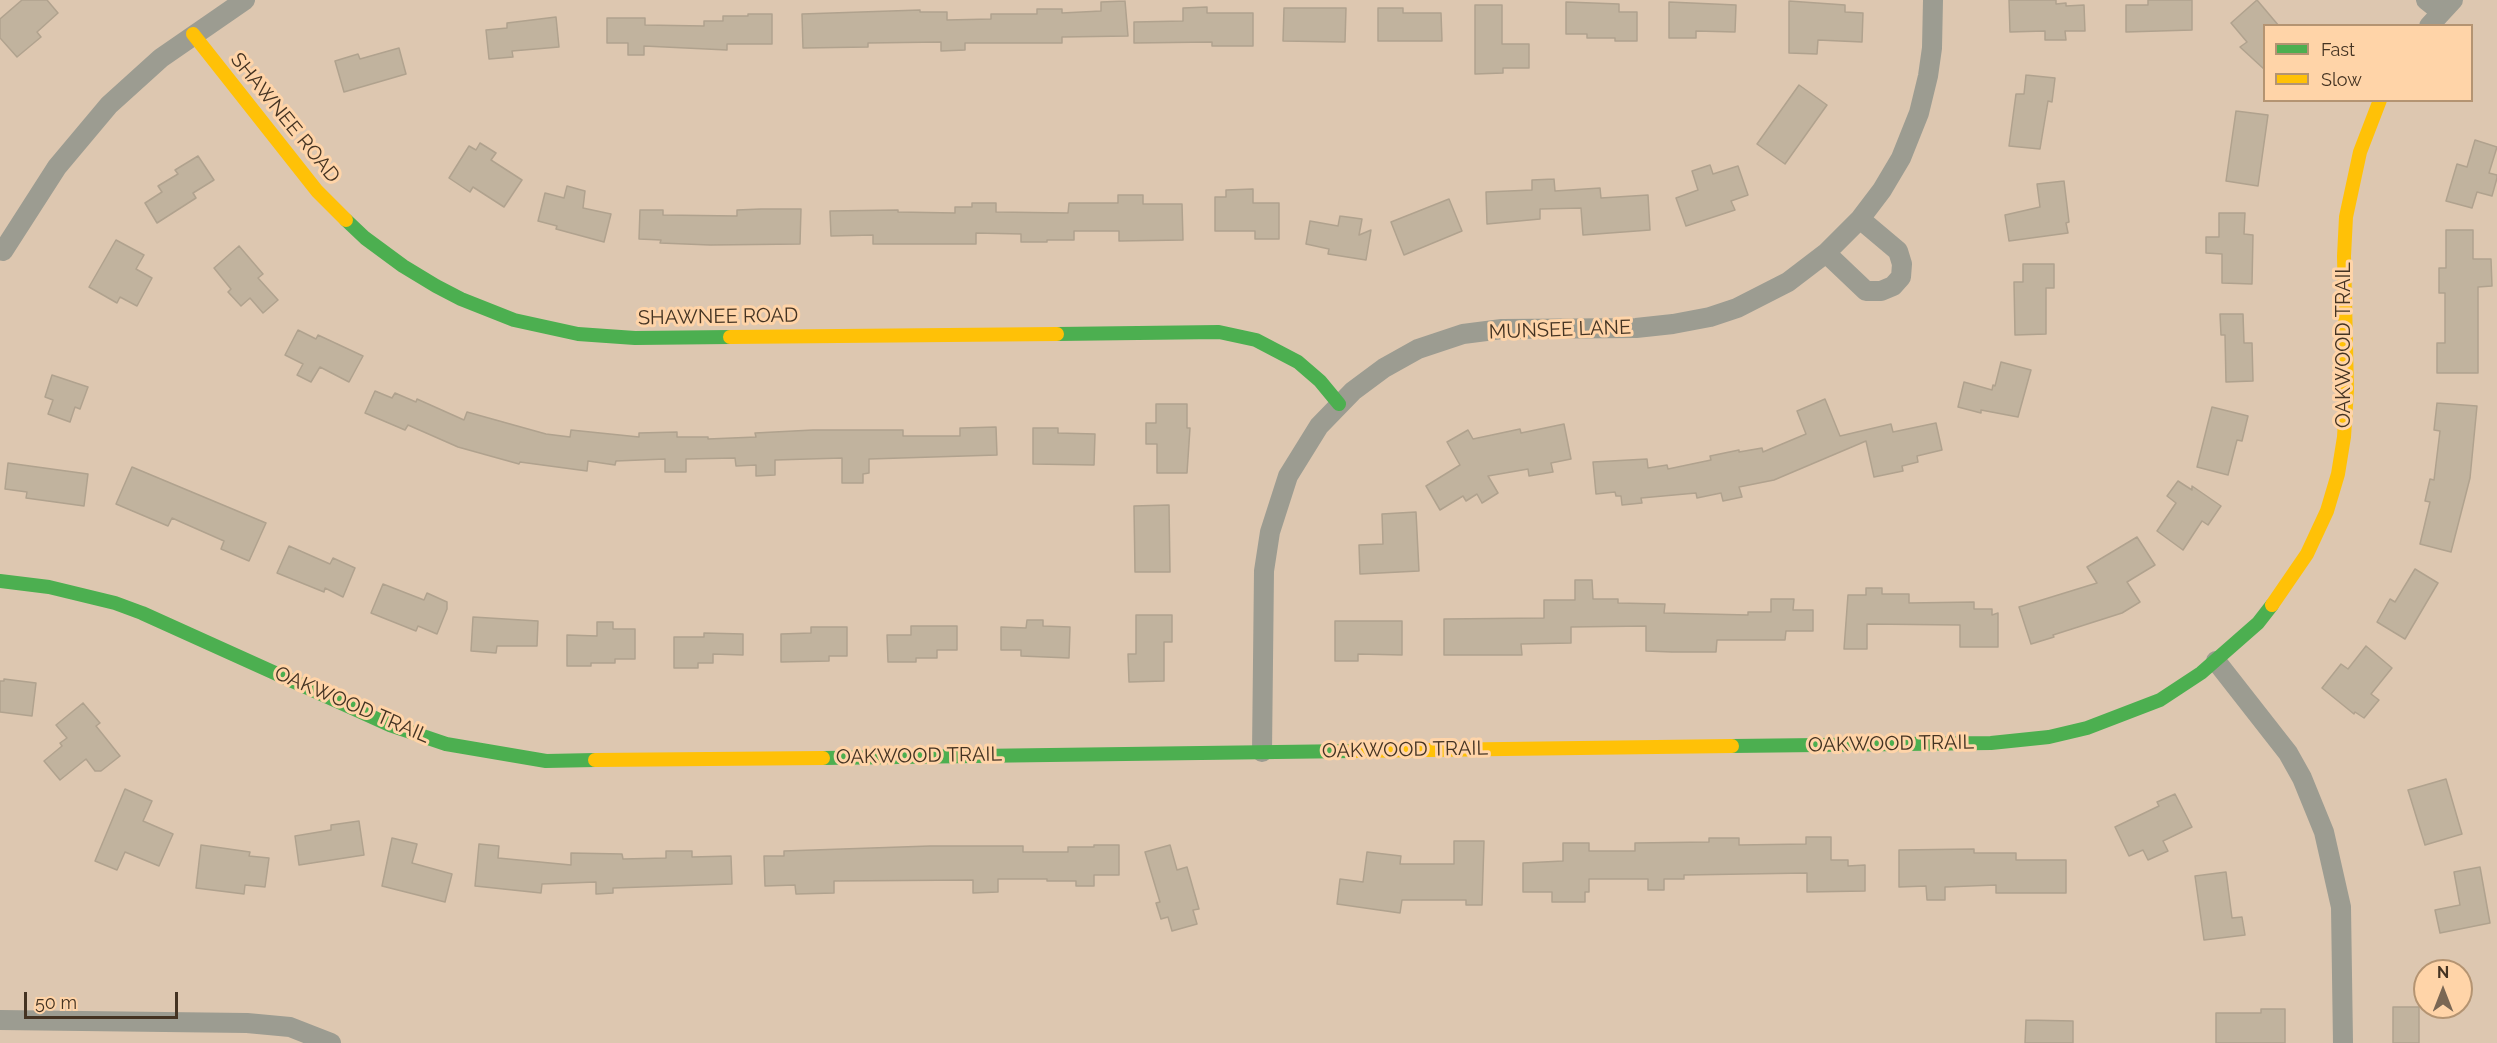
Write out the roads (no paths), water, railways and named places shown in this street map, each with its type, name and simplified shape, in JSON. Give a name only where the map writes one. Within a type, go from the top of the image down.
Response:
[{"type":"street","points":[[3,251],[57,167],[109,105],[146,70],[245,0]]},
{"type":"street","name":"MUNSEE LANE","points":[[1262,752],[1264,571],[1270,532],[1281,495],[1293,468],[1319,426],[1360,384],[1384,368],[1418,350],[1463,334],[1502,328],[1636,328],[1692,321],[1737,308],[1788,282],[1826,253],[1860,219],[1882,190],[1901,158],[1919,113],[1931,57],[1933,0]]},
{"type":"street","points":[[2426,0],[2441,13]]},
{"type":"street","name":"SHAWNEE ROAD","points":[[194,34],[317,191],[365,238],[403,266],[436,286],[461,299],[514,320],[569,333],[616,338],[1219,332],[1256,340],[1298,362],[1320,381],[1339,404]]},
{"type":"street","name":"OAKWOOD TRAIL","points":[[0,581],[49,587],[115,603],[168,624],[390,725],[447,744],[546,761],[1991,743],[2030,740],[2078,731],[2160,700],[2216,662],[2258,623],[2287,586],[2316,537],[2332,492],[2343,446],[2347,409],[2344,256],[2346,217],[2360,153],[2379,102]]},
{"type":"street","points":[[1826,253],[1866,291],[1881,291],[1893,286],[1901,277],[1902,264],[1898,251],[1860,219]]},
{"type":"street","points":[[2216,662],[2288,753],[2314,805],[2324,832],[2341,907],[2343,1043]]},
{"type":"street","points":[[0,1020],[247,1023],[290,1027],[331,1043]]}]
